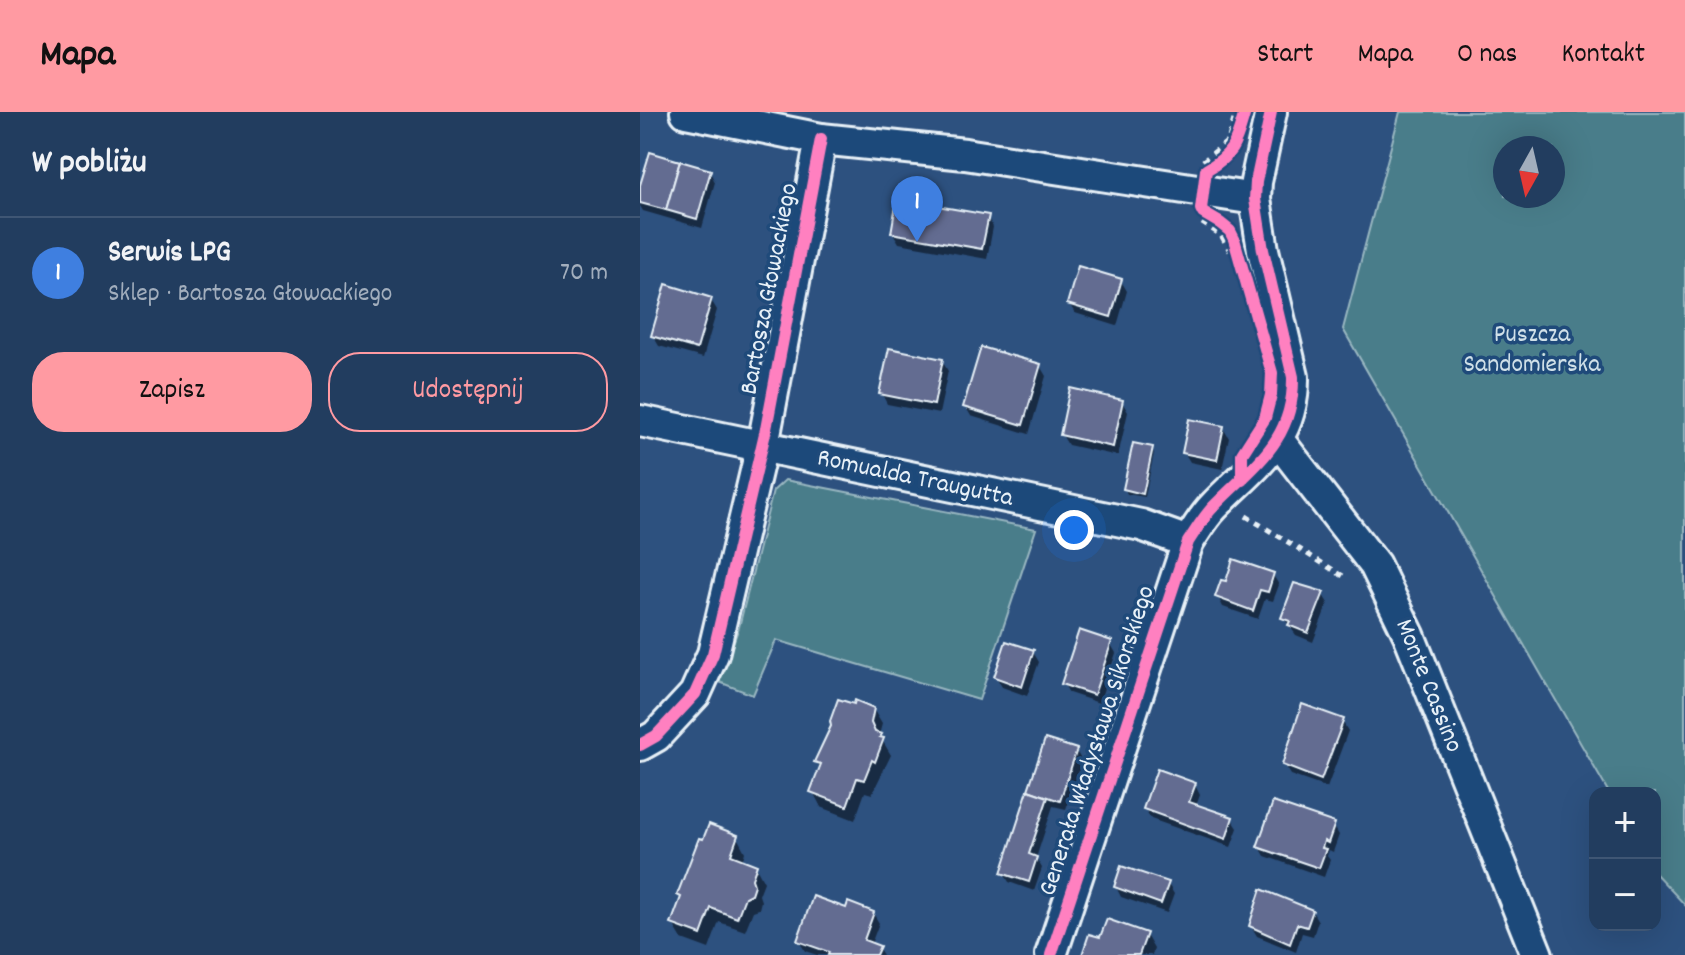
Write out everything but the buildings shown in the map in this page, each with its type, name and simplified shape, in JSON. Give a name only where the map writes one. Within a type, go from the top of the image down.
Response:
[{"type":"street","points":[[686,112],[821,139],[965,154],[1255,199]]},
{"type":"street","points":[[1271,112],[1255,199],[1263,250],[1293,377],[1290,410],[1278,440]]},
{"type":"street","name":"Bartosza Głowackiego","points":[[640,745],[656,736],[695,694],[713,654],[762,447],[821,139]]},
{"type":"street","name":"Romualda Traugutta","points":[[640,421],[1141,525],[1188,542]]},
{"type":"street","name":"Generała Władysława Sikorskiego","points":[[1051,955],[1188,542],[1211,508],[1242,480],[1278,440]]},
{"type":"street","name":"Monte Cassino","points":[[1278,440],[1375,565],[1409,635],[1537,955]]},
{"type":"path","points":[[1236,112],[1228,141],[1193,171],[1203,213],[1230,231],[1236,260]]},
{"type":"path","points":[[1197,190],[1206,170],[1229,155],[1236,144],[1245,112]]},
{"type":"green space","name":"Puszcza Sandomierska","points":[[1400,112],[1685,112],[1685,905],[1661,879],[1661,787],[1606,787],[1343,329]]},
{"type":"green space","points":[[785,480],[1036,529],[979,700],[776,640],[753,695],[719,682],[739,627],[773,491]]},
{"type":"cycle path","points":[[1242,480],[1242,454],[1265,418],[1272,373],[1234,239],[1230,231],[1201,209],[1206,170],[1229,153],[1245,112]]},
{"type":"cycle path","points":[[1051,955],[1188,542],[1210,510],[1269,450],[1287,418],[1292,399],[1293,377],[1263,250],[1255,199],[1271,112]]},
{"type":"cycle path","points":[[640,745],[656,736],[695,694],[713,654],[766,429],[821,139]]},
{"type":"place","name":"Serwis LPG","points":[[917,242]]}]
